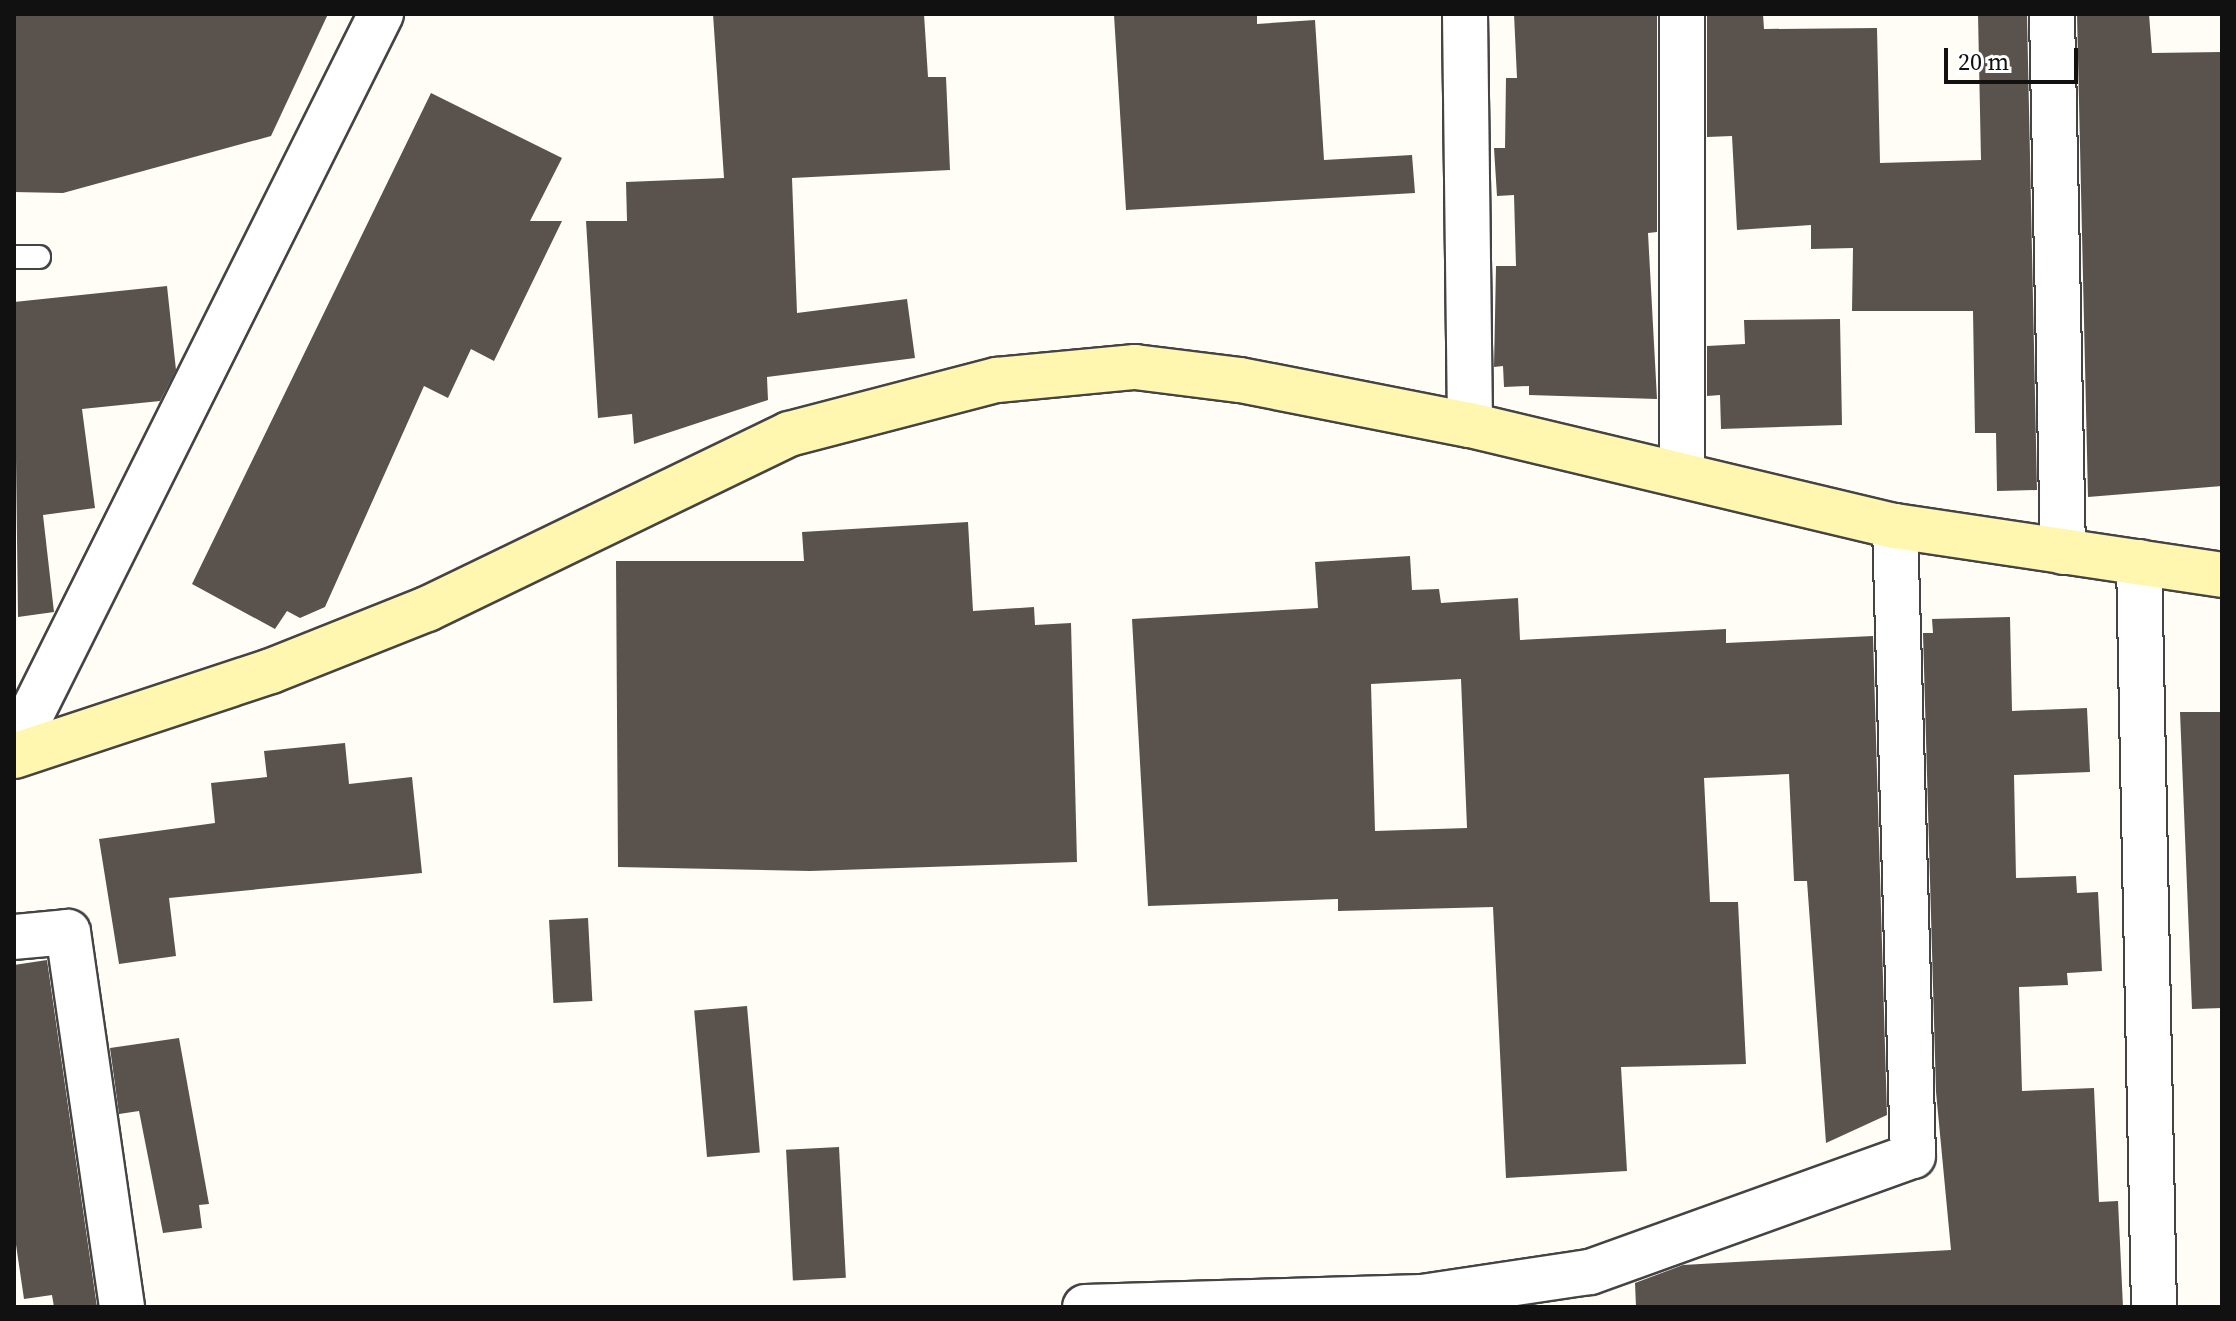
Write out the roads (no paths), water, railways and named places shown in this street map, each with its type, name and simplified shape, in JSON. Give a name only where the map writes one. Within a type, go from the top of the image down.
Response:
[{"type":"street","points":[[14,749],[381,14]]},
{"type":"street","points":[[1465,14],[1470,425]]},
{"type":"street","points":[[1682,14],[1682,471]]},
{"type":"street","points":[[2052,14],[2063,552]]},
{"type":"street","points":[[14,756],[271,671],[427,609],[789,434],[893,402],[997,380],[1135,367],[1240,380],[1470,425],[1682,471],[1895,526],[2222,575]]},
{"type":"street","points":[[1085,1307],[1422,1297],[1590,1272],[1913,1156],[1895,526]]},
{"type":"street","points":[[2139,562],[2154,1307]]},
{"type":"street","points":[[14,937],[68,932],[122,1307]]},
{"type":"lane","points":[[14,257],[39,257]]}]
